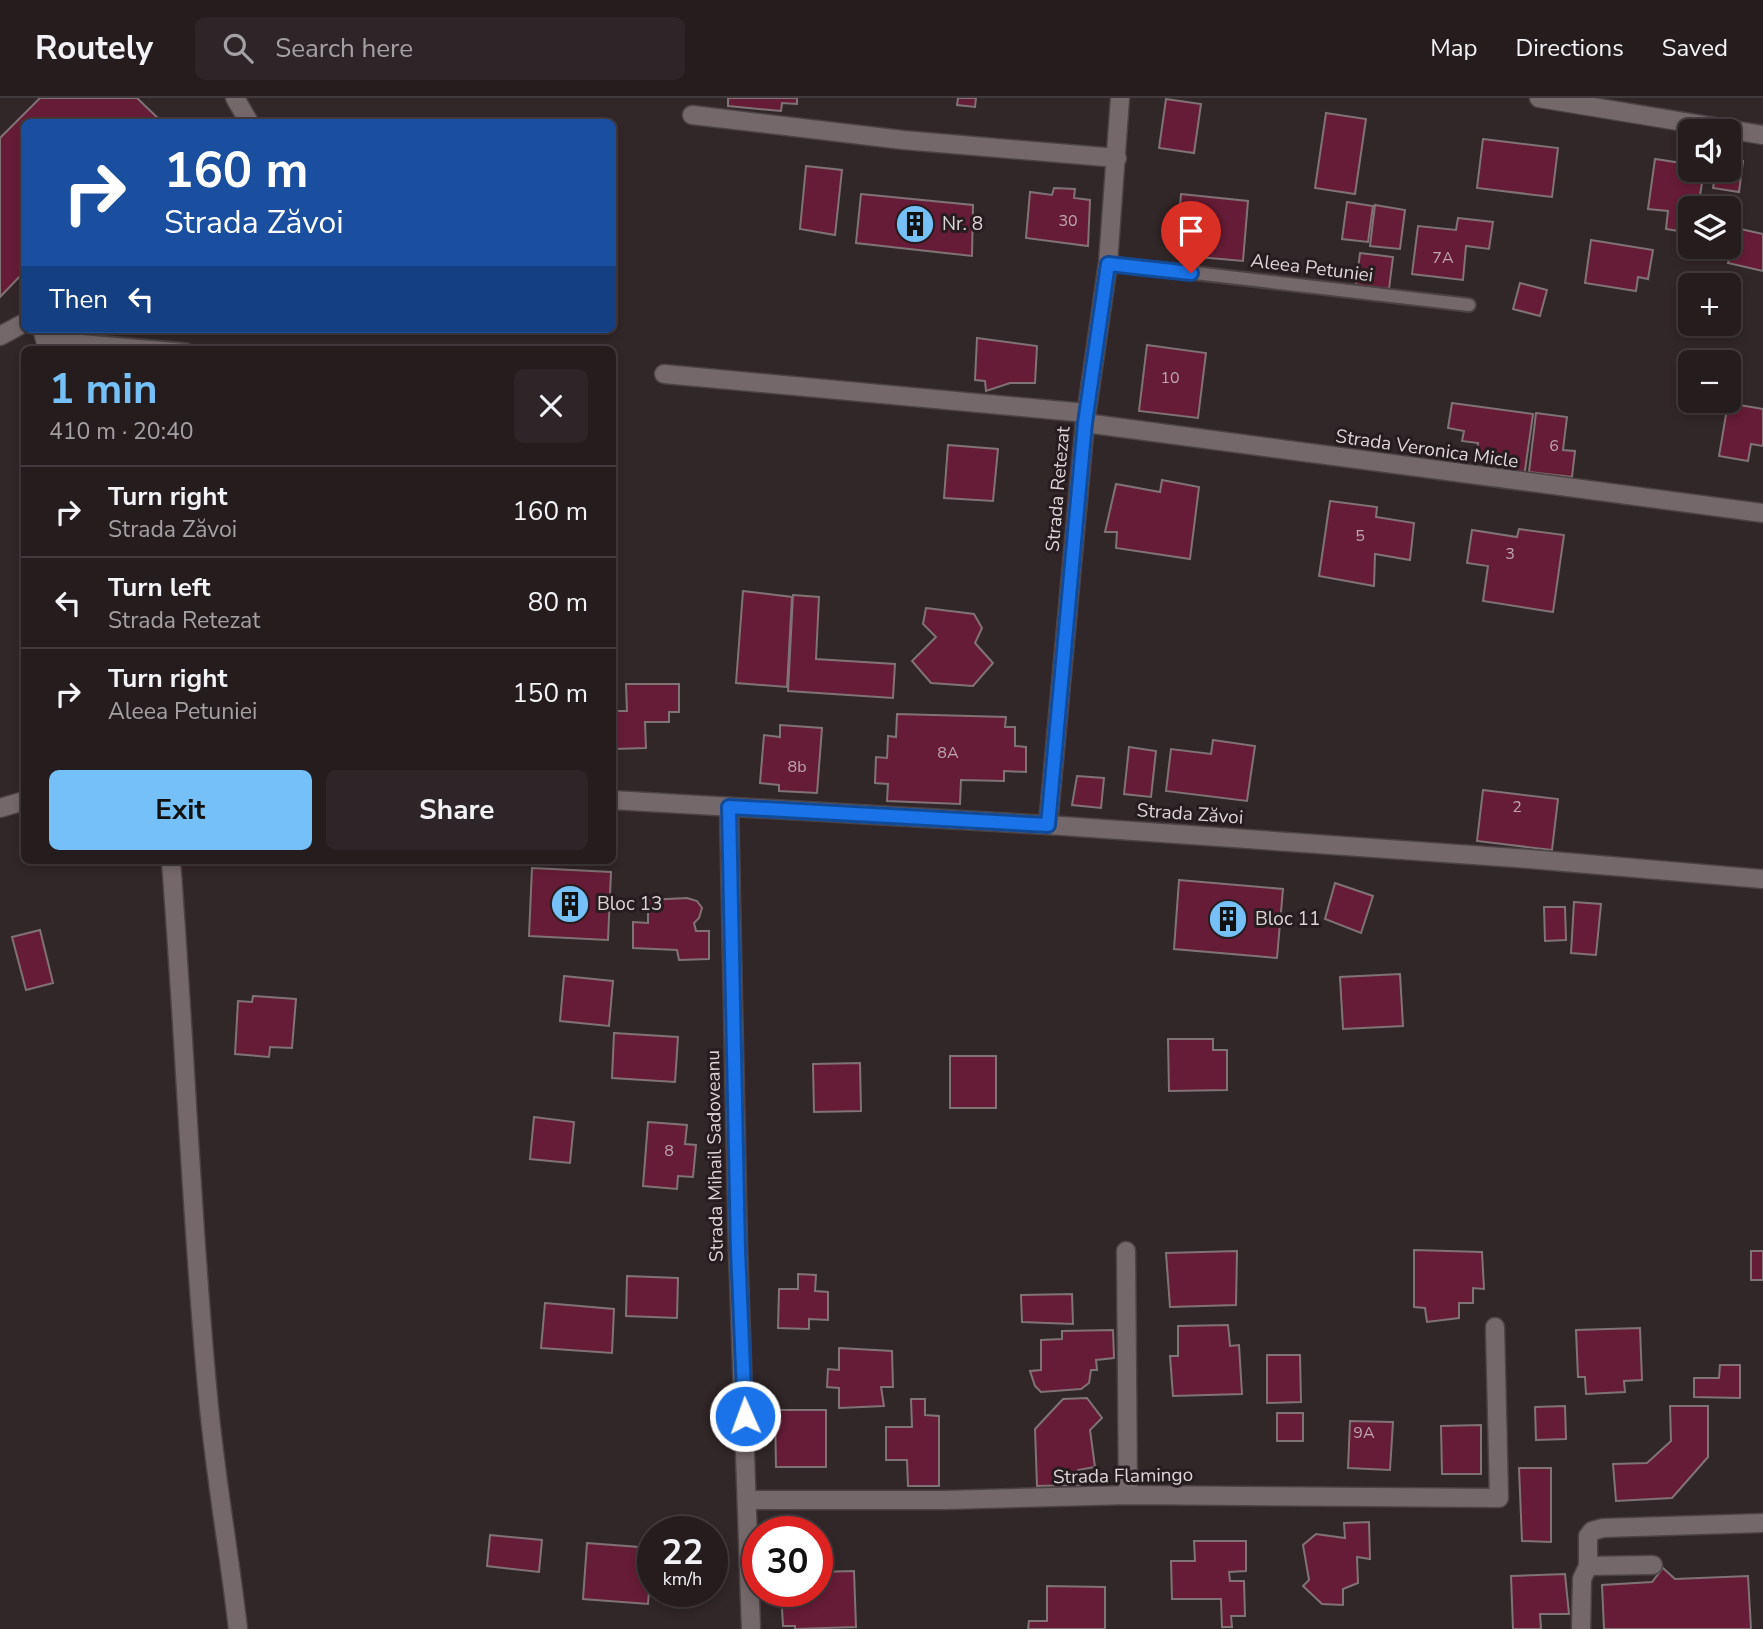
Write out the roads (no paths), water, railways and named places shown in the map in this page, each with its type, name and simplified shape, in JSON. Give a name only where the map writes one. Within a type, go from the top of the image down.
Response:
[{"type":"street","points":[[236,98],[247,119]]},
{"type":"street","name":"Strada Retezat","points":[[1048,825],[1086,418],[1108,264],[1120,98]]},
{"type":"street","points":[[1539,98],[1763,135]]},
{"type":"street","points":[[692,115],[903,140],[1117,158]]},
{"type":"street","points":[[0,336],[21,325]]},
{"type":"street","name":"Strada Veronica Micle","points":[[664,374],[1086,418],[1763,513]]},
{"type":"street","name":"Strada Zăvoi","points":[[616,800],[1048,825],[1529,859],[1763,879]]},
{"type":"street","points":[[0,808],[21,802]]},
{"type":"street","name":"Strada Mihail Sadoveanu","points":[[729,807],[738,1250],[751,1629]]},
{"type":"street","points":[[171,864],[191,1189],[208,1400],[238,1629]]},
{"type":"street","points":[[1126,1251],[1128,1495]]},
{"type":"street","name":"Strada Flamingo","points":[[748,1500],[946,1500],[1128,1495],[1499,1498],[1495,1327]]},
{"type":"street","points":[[1581,1629],[1582,1579],[1588,1566],[1588,1536],[1592,1531],[1603,1528],[1763,1523]]},
{"type":"street","points":[[1588,1566],[1653,1565]]},
{"type":"lane","name":"Aleea Petuniei","points":[[1108,264],[1469,306]]},
{"type":"lane","points":[[45,339],[135,346]]},
{"type":"place","name":"Nr. 8","points":[[915,224]]},
{"type":"place","name":"Bloc 13","points":[[570,904]]},
{"type":"place","name":"Bloc 11","points":[[1228,919]]}]
